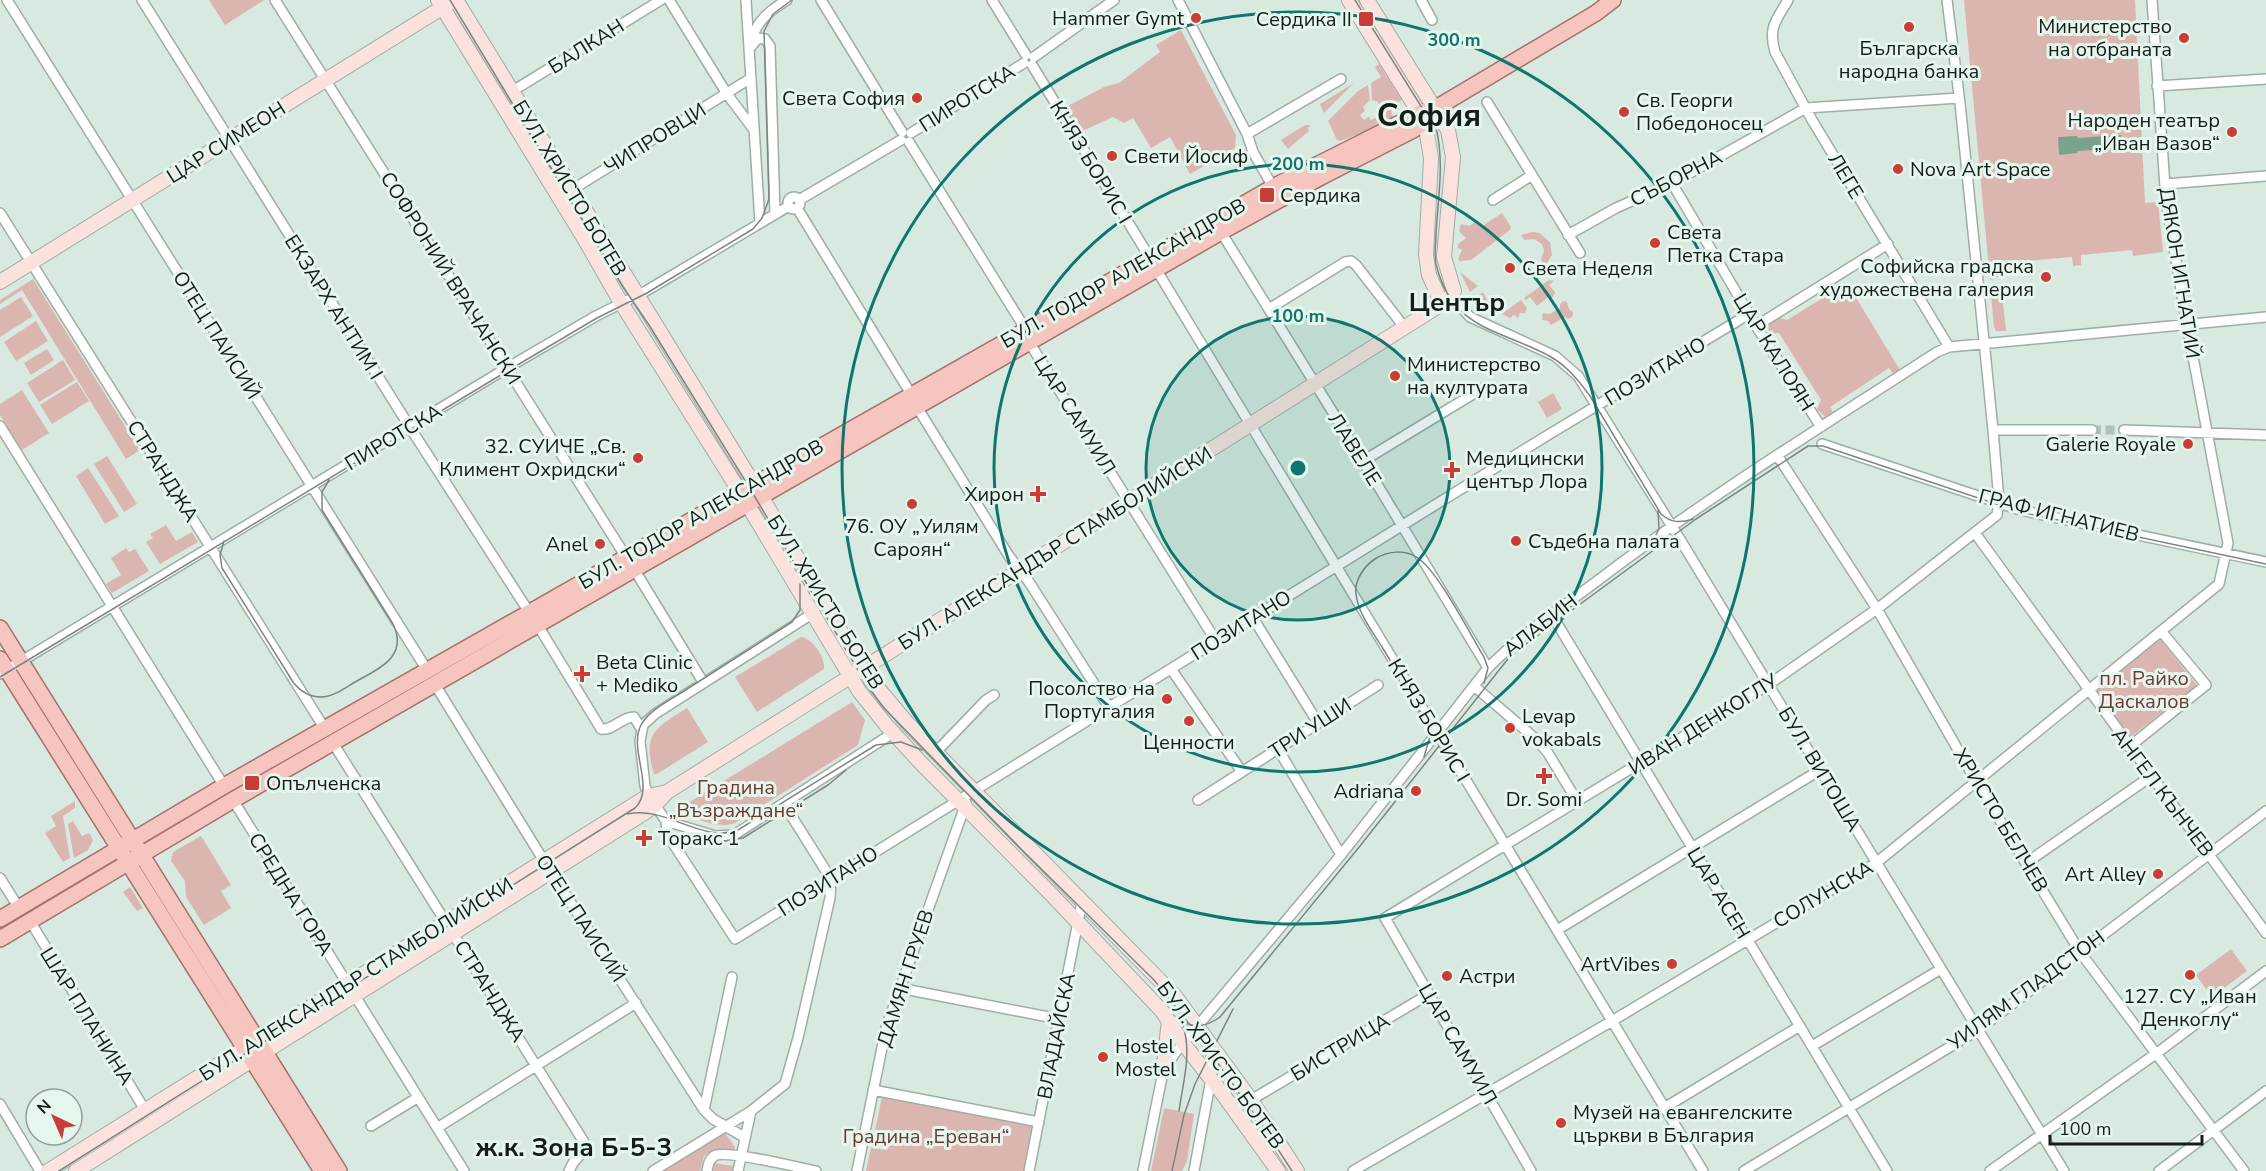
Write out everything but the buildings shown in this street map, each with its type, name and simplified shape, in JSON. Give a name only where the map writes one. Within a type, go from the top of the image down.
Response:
[{"type":"main road","points":[[1349,0],[1423,118],[1431,158],[1426,255],[1429,275],[1447,300],[1454,287],[1445,264],[1444,247],[1452,148],[1448,130],[1367,0]]},
{"type":"main road","name":"БУЛ. ТОДОР АЛЕКСАНДРОВ","points":[[1153,263],[1221,232],[1423,118],[1436,108],[1596,13],[1613,0]]},
{"type":"main road","points":[[1596,13],[1622,0]]},
{"type":"main road","name":"ЦАР СИМЕОН","points":[[0,282],[326,81],[447,2]]},
{"type":"main road","name":"БУЛ. ХРИСТО БОТЕВ","points":[[447,2],[512,92],[622,304],[825,606],[862,669],[897,712],[1158,976],[1251,1100],[1297,1171]]},
{"type":"main road","name":"БУЛ. ХРИСТО БОТЕВ","points":[[447,2],[565,194],[636,296],[750,494],[812,614],[849,677],[893,733],[1137,983],[1169,1021],[1278,1171]]},
{"type":"main road","name":"БУЛ. ТОДОР АЛЕКСАНДРОВ","points":[[0,939],[333,743],[431,677],[1028,336],[1153,263],[1273,187],[1423,118]]},
{"type":"main road","name":"БУЛ. АЛЕКСАНДЪР СТАМБОЛИЙСКИ","points":[[48,1171],[146,1110],[262,1046],[1447,300]]},
{"type":"main road","points":[[0,628],[339,1171]]},
{"type":"main road","points":[[2,668],[322,1171]]},
{"type":"main road","name":"БУЛ. ТОДОР АЛЕКСАНДРОВ","points":[[0,919],[325,729],[431,677]]},
{"type":"main road","points":[[1163,1072],[1169,1021]]},
{"type":"main road","name":"БУЛ. АЛЕКСАНДЪР СТАМБОЛИЙСКИ","points":[[76,1171],[248,1054]]},
{"type":"street","name":"ОТЕЦ ПАИСИЙ","points":[[7,0],[548,866],[704,1110],[713,1119],[744,1137]]},
{"type":"street","name":"ЕКЗАРХ АНТИМ I","points":[[142,0],[601,729],[607,730],[629,717],[634,717],[642,730]]},
{"type":"street","name":"СОФРОНИЙ ВРАЧАНСКИ","points":[[275,0],[703,682]]},
{"type":"street","name":"БАЛКАН","points":[[512,92],[661,0]]},
{"type":"street","points":[[669,0],[727,94],[754,130]]},
{"type":"street","points":[[746,0],[760,223]]},
{"type":"street","points":[[750,48],[759,24],[774,4],[787,0]]},
{"type":"street","name":"ЦАР САМУИЛ","points":[[821,0],[1216,641]]},
{"type":"street","name":"КНЯЗ БОРИС I","points":[[992,0],[1702,1171]]},
{"type":"street","name":"ПИРОТСКА","points":[[2,668],[21,661],[596,316],[622,304],[795,205],[1029,60],[1114,0]]},
{"type":"street","points":[[1178,0],[1253,152],[1273,187]]},
{"type":"street","points":[[1421,0],[1432,20]]},
{"type":"street","name":"ЛЕГЕ","points":[[1788,0],[1773,24],[1772,40],[1775,52],[1949,347]]},
{"type":"street","points":[[1947,0],[1959,98],[1999,504]]},
{"type":"street","name":"ДЯКОН ИГНАТИЙ","points":[[2152,0],[2166,201],[2227,548]]},
{"type":"street","points":[[750,48],[758,38],[765,39],[770,45],[776,214]]},
{"type":"street","name":"ЧИПРОВЦИ","points":[[565,194],[751,78]]},
{"type":"street","points":[[1246,134],[1341,79]]},
{"type":"street","points":[[2157,81],[2266,79]]},
{"type":"street","name":"СЪБОРНА","points":[[1568,235],[1616,208],[1672,183],[1806,108],[1959,98]]},
{"type":"street","points":[[1487,102],[1580,254]]},
{"type":"street","points":[[1493,200],[1532,175]]},
{"type":"street","points":[[2165,184],[2266,176]]},
{"type":"street","name":"ЦАР КАЛОЯН","points":[[1672,183],[1756,326],[1821,427]]},
{"type":"street","points":[[795,205],[1009,556],[1021,569],[1109,707]]},
{"type":"street","name":"СТРАНДЖА","points":[[0,213],[325,729]]},
{"type":"street","name":"ЛАВЕЛЕ","points":[[1221,232],[1488,668]]},
{"type":"street","points":[[1756,326],[1888,244]]},
{"type":"street","points":[[1269,309],[1345,262],[1351,261],[1405,328]]},
{"type":"street","name":"БУЛ. ВИТОША","points":[[1447,300],[1470,317],[1555,356],[1578,376],[1598,405],[2064,1171]]},
{"type":"street","name":"ПОЗИТАНО","points":[[666,821],[667,834],[735,939],[831,879],[961,803],[973,790],[1749,314]]},
{"type":"street","name":"АЛАБИН","points":[[1163,1072],[1183,1043],[1341,855],[1488,668],[1506,650],[1671,526],[1777,455],[1937,352],[1949,347],[2266,317]]},
{"type":"street","points":[[1363,461],[1483,388]]},
{"type":"street","points":[[0,426],[224,786]]},
{"type":"street","points":[[1993,430],[2092,430]]},
{"type":"street","points":[[2124,430],[2266,435]]},
{"type":"street","name":"ГРАФ ИГНАТИЕВ","points":[[1822,444],[1999,504],[2227,548],[2266,562]]},
{"type":"street","name":"ХРИСТО БЕЛЧЕВ","points":[[1777,455],[1877,609],[1976,781],[2080,952],[2244,1171]]},
{"type":"street","name":"ИВАН ДЕНКОГЛУ","points":[[1385,918],[1768,685],[1877,609],[1975,533],[1997,515],[1999,504]]},
{"type":"street","name":"АНГЕЛ КЪНЧЕВ","points":[[1975,533],[2266,933]]},
{"type":"street","name":"СОЛУНСКА","points":[[1353,1171],[1612,1021],[1876,863],[2219,584],[2227,548]]},
{"type":"street","points":[[825,606],[703,682],[655,714],[644,725],[640,748],[645,786],[652,800],[666,821],[715,836],[729,836],[739,833],[893,733]]},
{"type":"street","name":"ЦАР АСЕН","points":[[1552,615],[1887,1171]]},
{"type":"street","points":[[1252,618],[1318,723]]},
{"type":"street","points":[[2129,747],[2206,685],[2161,631]]},
{"type":"street","points":[[1171,669],[1242,772]]},
{"type":"street","name":"ТРИ УШИ","points":[[1198,800],[1378,684]]},
{"type":"street","points":[[1474,686],[1538,741],[1578,801]]},
{"type":"street","points":[[936,752],[986,700],[994,695]]},
{"type":"street","name":"СТРАНДЖА","points":[[333,743],[584,1142],[585,1149],[569,1171]]},
{"type":"street","points":[[1278,749],[1341,855]]},
{"type":"street","points":[[1557,930],[1820,770]]},
{"type":"street","points":[[2026,863],[2151,777]]},
{"type":"street","name":"СРЕДНА ГОРА","points":[[233,800],[464,1171]]},
{"type":"street","name":"ДАМЯН ГРУЕВ","points":[[857,1171],[886,1028],[961,803]]},
{"type":"street","points":[[653,1171],[751,1111],[787,1080],[830,898],[831,879],[784,804]]},
{"type":"street","name":"УИЛЯМ ГЛАДСТОН","points":[[1744,1171],[1978,1030],[2266,811]]},
{"type":"street","points":[[0,878],[19,908]]},
{"type":"street","name":"ВЛАДАЙСКА","points":[[1029,1171],[1082,901]]},
{"type":"street","name":"ЦАР САМУИЛ","points":[[1385,918],[1530,1171]]},
{"type":"street","name":"ШАР ПЛАНИНА","points":[[30,921],[146,1110]]},
{"type":"street","points":[[1812,1046],[1941,969]]},
{"type":"street","points":[[1990,1171],[2157,1053],[2266,971]]},
{"type":"street","points":[[704,1110],[732,977]]},
{"type":"street","points":[[899,988],[1059,1019]]},
{"type":"street","name":"БИСТРИЦА","points":[[1251,1100],[1429,994]]},
{"type":"street","points":[[437,1128],[636,1003]]},
{"type":"street","points":[[1664,1108],[1800,1026]]},
{"type":"street","points":[[1194,1171],[1211,1079],[1211,1046]]},
{"type":"street","points":[[1143,1171],[1163,1072]]},
{"type":"street","points":[[873,1090],[1039,1122]]},
{"type":"street","points":[[2159,1171],[2266,1091]]},
{"type":"street","points":[[1207,1100],[1215,1093],[1222,1093]]},
{"type":"street","points":[[371,1126],[417,1098]]},
{"type":"street","points":[[0,1104],[40,1171]]},
{"type":"street","points":[[738,1171],[751,1111]]},
{"type":"street","points":[[707,1171],[710,1161],[717,1155],[741,1156],[816,1171]]},
{"type":"green space","points":[[209,0],[264,0],[225,25]]},
{"type":"green space","points":[[1964,0],[2135,0],[2145,203],[2158,202],[2163,252],[2133,256],[2132,250],[2081,255],[2081,265],[2073,266],[2072,257],[2014,262],[2014,269],[1990,280]]},
{"type":"green space","points":[[1181,30],[1236,135],[1235,148],[1190,174],[1170,137],[1151,148],[1133,118],[1124,123],[1113,117],[1078,133],[1064,108],[1104,87],[1119,83],[1160,52],[1156,45]]},
{"type":"green space","points":[[1379,64],[1402,100],[1393,105],[1391,112],[1395,120],[1340,141],[1337,140],[1328,121],[1358,91],[1368,85],[1370,100],[1363,107],[1365,111],[1360,115],[1364,120],[1369,117],[1371,120],[1380,118],[1382,110],[1378,102],[1372,100],[1371,83],[1381,77],[1375,67]]},
{"type":"green space","points":[[1354,83],[1324,113],[1320,104]]},
{"type":"green space","points":[[1305,125],[1311,125],[1308,128],[1309,131],[1288,149],[1281,140]]},
{"type":"green space","points":[[1502,213],[1511,227],[1510,230],[1471,260],[1459,261],[1462,250],[1458,248],[1458,244],[1466,238],[1459,231],[1461,224],[1469,226],[1477,221],[1481,227]]},
{"type":"green space","points":[[1539,233],[1550,242],[1552,255],[1545,266],[1541,259],[1544,251],[1542,244],[1534,239],[1524,240],[1521,235]]},
{"type":"green space","points":[[1460,272],[1478,286],[1470,292]]},
{"type":"green space","points":[[33,279],[140,450],[126,459],[22,290],[0,304],[0,300]]},
{"type":"green space","points":[[1549,280],[1554,281],[1549,285],[1555,292],[1553,297],[1548,297],[1537,306],[1530,297],[1526,300],[1524,298]]},
{"type":"green space","points":[[1847,283],[1900,370],[1893,374],[1889,368],[1830,407],[1834,414],[1825,417],[1817,409],[1821,400],[1779,333],[1770,333],[1767,325],[1777,317],[1787,320]]},
{"type":"green space","points":[[1483,292],[1493,311],[1475,298]]},
{"type":"green space","points":[[2002,294],[2006,331],[1996,331],[1991,295]]},
{"type":"green space","points":[[21,297],[33,316],[0,337],[0,310]]},
{"type":"green space","points":[[1521,300],[1527,308],[1525,313],[1520,313],[1518,318],[1514,315],[1510,318],[1502,314]]},
{"type":"green space","points":[[1563,301],[1567,302],[1569,309],[1573,312],[1572,317],[1568,319],[1565,317],[1551,325],[1548,321],[1542,320],[1543,313],[1550,314],[1560,308]]},
{"type":"green space","points":[[36,321],[48,341],[16,361],[4,342]]},
{"type":"green space","points":[[47,349],[54,360],[31,375],[24,363]]},
{"type":"green space","points":[[63,360],[75,380],[39,402],[27,383]]},
{"type":"green space","points":[[77,382],[89,401],[52,424],[40,405]]},
{"type":"green space","points":[[22,390],[49,433],[22,450],[0,415],[0,404]]},
{"type":"green space","points":[[1553,393],[1562,409],[1547,418],[1538,402]]},
{"type":"green space","points":[[107,456],[137,504],[124,512],[94,464]]},
{"type":"green space","points":[[88,468],[119,516],[105,524],[76,476]]},
{"type":"green space","points":[[166,525],[176,541],[192,532],[198,542],[160,564],[146,542],[153,538],[150,534]]},
{"type":"green space","points":[[126,548],[129,552],[135,549],[149,571],[112,593],[106,584],[121,575],[111,558]]},
{"type":"green space","points":[[801,637],[810,641],[817,649],[823,660],[824,669],[757,712],[735,677]]},
{"type":"green space","name":"пл. Райко Даскалов","points":[[2160,639],[2197,685],[2128,739],[2091,693]]},
{"type":"green space","name":"Градина „Възраждане“","points":[[852,702],[865,720],[858,745],[735,823],[713,824],[675,811]]},
{"type":"green space","name":"Градина „Възраждане“","points":[[687,708],[708,742],[654,774],[650,750],[654,734],[659,727]]},
{"type":"green space","points":[[75,801],[75,808],[63,816],[70,858],[63,862],[45,833],[56,826],[51,816]]},
{"type":"green space","points":[[73,821],[82,836],[89,833],[93,840],[88,850],[74,858],[68,824]]},
{"type":"green space","points":[[201,836],[231,885],[221,891],[231,908],[204,925],[186,897],[185,881],[171,861],[173,852]]},
{"type":"green space","points":[[130,887],[143,908],[137,911],[123,892]]},
{"type":"green space","points":[[2231,949],[2247,971],[2212,997],[2196,975]]},
{"type":"green space","name":"Градина „Ереван“","points":[[883,1092],[1039,1122],[1029,1171],[866,1171],[871,1148],[887,1150],[890,1134],[875,1130]]},
{"type":"green space","points":[[1164,1108],[1194,1114],[1187,1161],[1182,1171],[1151,1171]]},
{"type":"green space","points":[[723,1130],[735,1147],[734,1153],[708,1153],[704,1156],[700,1171],[657,1171]]},
{"type":"green space","points":[[714,1163],[734,1166],[733,1171],[713,1171]]},
{"type":"shaded area","points":[[2121,135],[2122,148],[2078,151],[2059,155],[2058,137]]},
{"type":"tunnel","points":[[2092,430],[2124,430]]},
{"type":"tram line","points":[[450,0],[623,287],[749,487],[867,685],[883,707],[1021,849],[1154,980],[1194,1030],[1292,1171]]},
{"type":"tram line","points":[[0,677],[509,370],[597,318],[647,293],[753,229],[762,218],[769,199],[764,31],[773,14],[792,0]]},
{"type":"tram line","points":[[1355,0],[1437,132],[1440,169],[1435,260],[1443,286],[1454,303],[1481,325],[1551,357],[1567,369],[1590,396],[1661,514],[1676,521],[1693,519]]},
{"type":"tram line","points":[[1186,1023],[1195,1026],[1203,1025],[1220,1017],[1360,846],[1511,655],[1696,519],[1808,446],[1823,446],[2020,512],[2266,564]]},
{"type":"tram line","points":[[224,541],[220,555],[222,568],[293,682],[305,693],[313,696],[325,697],[339,692],[389,660],[397,645],[397,635],[393,624],[322,510],[322,492],[329,480]]},
{"type":"tram line","points":[[1650,546],[1659,529],[1658,511]]},
{"type":"tram line","points":[[1424,757],[1430,736],[1428,726],[1366,622],[1357,601],[1357,584],[1361,574],[1371,562],[1380,556],[1396,552],[1413,555],[1426,566],[1444,589],[1484,657],[1488,668],[1484,683]]},
{"type":"tram line","points":[[59,1171],[635,808],[641,800],[643,790],[638,746],[641,725],[660,706],[792,622],[800,610],[800,584]]},
{"type":"tram line","points":[[628,814],[655,815],[697,829],[725,833],[738,830],[876,745],[901,742],[922,750]]},
{"type":"tram line","points":[[724,841],[743,838],[828,785],[846,770]]},
{"type":"tram line","points":[[1172,1171],[1184,1115],[1195,1084],[1233,1009]]},
{"type":"tram line","points":[[1179,1111],[1187,1057],[1183,1025]]},
{"type":"place","name":"Hammer Gymt","points":[[1196,18]]},
{"type":"place","name":"Сердика II","points":[[1366,19]]},
{"type":"place","name":"Българска народна банка","points":[[1909,27]]},
{"type":"place","name":"Министерство на отбраната","points":[[2184,38]]},
{"type":"place","name":"Света София","points":[[917,98]]},
{"type":"place","name":"Св. Георги Победоносец","points":[[1624,112]]},
{"type":"place","name":"Народен театър „Иван Вазов“","points":[[2232,132]]},
{"type":"place","name":"Свети Йосиф","points":[[1112,156]]},
{"type":"place","name":"Nova Art Space","points":[[1898,169]]},
{"type":"place","name":"Сердика","points":[[1267,195]]},
{"type":"place","name":"Света Петка Стара","points":[[1655,243]]},
{"type":"place","name":"Света Неделя","points":[[1510,268]]},
{"type":"place","name":"Софийска градска художествена галерия","points":[[2046,277]]},
{"type":"place","name":"Министерство на културата","points":[[1395,376]]},
{"type":"place","name":"Galerie Royale","points":[[2188,444]]},
{"type":"place","name":"32. СУИЧЕ „Св. Климент Охридски“","points":[[638,458]]},
{"type":"place","name":"Медицински център Лора","points":[[1452,470]]},
{"type":"place","name":"Хирон","points":[[1038,494]]},
{"type":"place","name":"76. ОУ „Уилям Сароян“","points":[[912,504]]},
{"type":"place","name":"Съдебна палата","points":[[1516,541]]},
{"type":"place","name":"Anel","points":[[600,544]]},
{"type":"place","name":"Beta Clinic + Mediko","points":[[582,674]]},
{"type":"place","name":"Посолство на Португалия","points":[[1167,699]]},
{"type":"place","name":"Ценности","points":[[1189,721]]},
{"type":"place","name":"Levap vokabals","points":[[1510,728]]},
{"type":"place","name":"Dr. Somi","points":[[1544,776]]},
{"type":"place","name":"Опълченска","points":[[252,783]]},
{"type":"place","name":"Adriana","points":[[1416,791]]},
{"type":"place","name":"Торакс 1","points":[[644,838]]},
{"type":"place","name":"Art Alley","points":[[2158,874]]},
{"type":"place","name":"ArtVibes","points":[[1672,964]]},
{"type":"place","name":"127. СУ „Иван Денкоглу“","points":[[2190,975]]},
{"type":"place","name":"Астри","points":[[1447,976]]},
{"type":"place","name":"Hostel Mostel","points":[[1103,1057]]},
{"type":"place","name":"Музей на евангелските църкви в България","points":[[1561,1123]]},
{"type":"district","name":"София","points":[[1429,115]]},
{"type":"district","name":"Център","points":[[1457,302]]},
{"type":"district","name":"ж.к. Зона Б-5-3","points":[[574,1147]]}]
